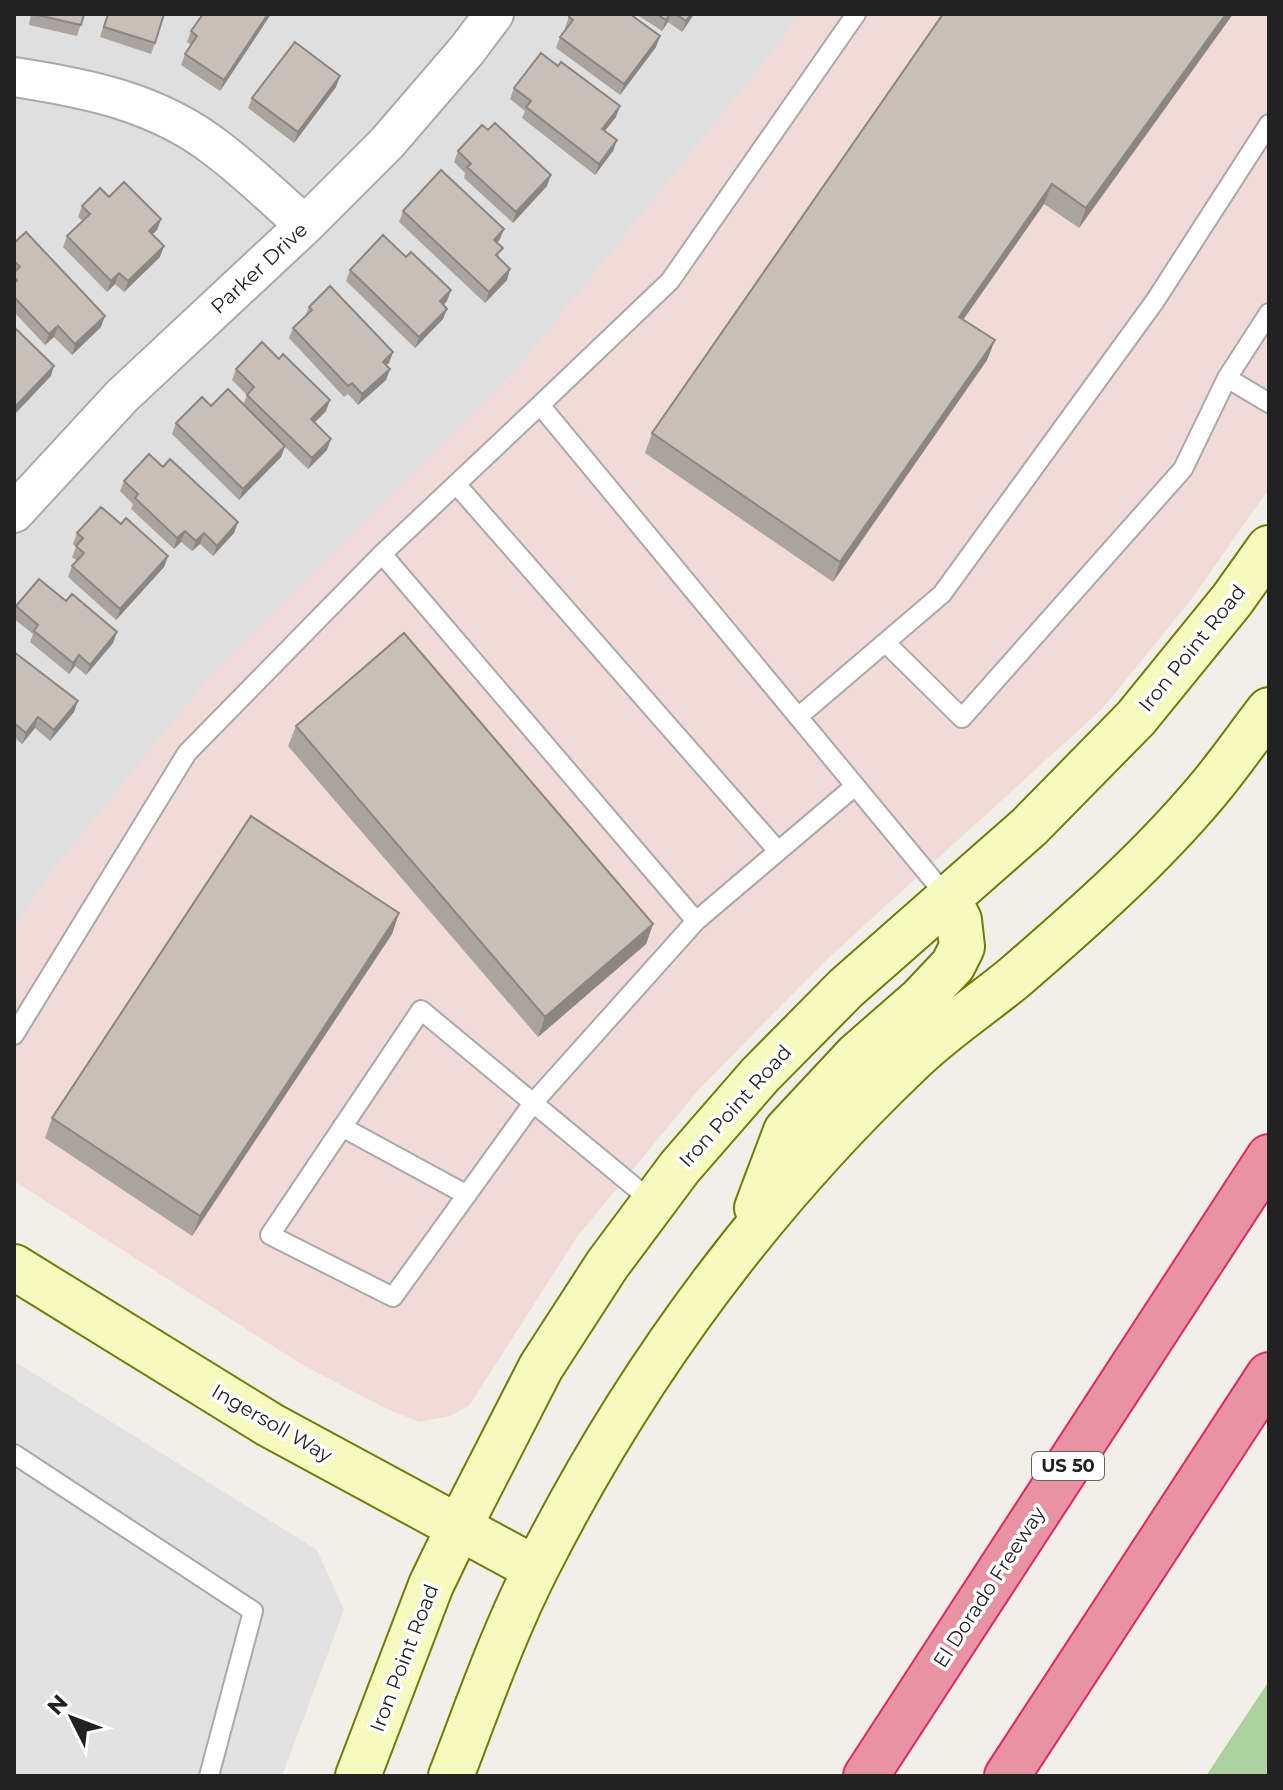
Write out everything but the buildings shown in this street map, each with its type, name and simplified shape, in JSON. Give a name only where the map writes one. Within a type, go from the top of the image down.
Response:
[{"type":"highway","name":"El Dorado Freeway","points":[[866,1776],[1269,1157]]},
{"type":"highway","points":[[1007,1776],[1269,1375]]},
{"type":"main road","name":"Iron Point Road","points":[[358,1776],[431,1585],[459,1527],[541,1367],[607,1265],[680,1167],[760,1075],[846,988],[1029,827],[1136,718],[1232,600],[1269,548]]},
{"type":"main road","points":[[451,1776],[497,1656],[536,1569],[606,1439],[673,1336],[746,1238],[825,1146],[912,1060],[1015,977],[1114,888],[1206,792],[1269,710]]},
{"type":"main road","points":[[746,1238],[786,1131],[857,1055],[921,999],[953,965],[962,947],[959,920],[948,898]]},
{"type":"main road","name":"Ingersoll Way","points":[[14,1267],[270,1425],[536,1569]]},
{"type":"street","name":"Parker Drive","points":[[14,513],[122,396],[305,225],[387,143],[494,14]]},
{"type":"street","points":[[14,77],[115,96],[184,127],[216,147],[305,225]]},
{"type":"lane","points":[[14,1035],[187,753],[382,554],[670,281],[856,14]]},
{"type":"lane","points":[[798,717],[942,594],[1155,301],[1269,124]]},
{"type":"lane","points":[[886,643],[962,718],[1183,469],[1227,378],[1269,313]]},
{"type":"lane","points":[[1227,378],[1269,403]]},
{"type":"lane","points":[[540,405],[948,898]]},
{"type":"lane","points":[[456,484],[778,851]]},
{"type":"lane","points":[[382,554],[696,921]]},
{"type":"lane","points":[[654,1203],[533,1103],[421,1010],[270,1235],[393,1297],[533,1103],[696,921],[855,786]]},
{"type":"lane","points":[[342,1127],[467,1195]]},
{"type":"lane","points":[[14,1454],[253,1611],[209,1776]]},
{"type":"shaded area","points":[[14,14],[798,14],[780,43],[516,371],[216,670],[55,868],[14,929]]},
{"type":"shaded area","points":[[798,14],[1269,14],[1269,489],[1190,601],[1103,708],[823,963],[700,1088],[577,1237],[469,1406],[450,1416],[419,1422],[387,1409],[301,1364],[14,1181],[14,929],[55,868],[216,670],[516,371],[780,43]]},
{"type":"shaded area","points":[[14,1361],[317,1550],[344,1610],[282,1776],[14,1776]]},
{"type":"green space","points":[[1269,1681],[1269,1776],[1206,1776]]}]
